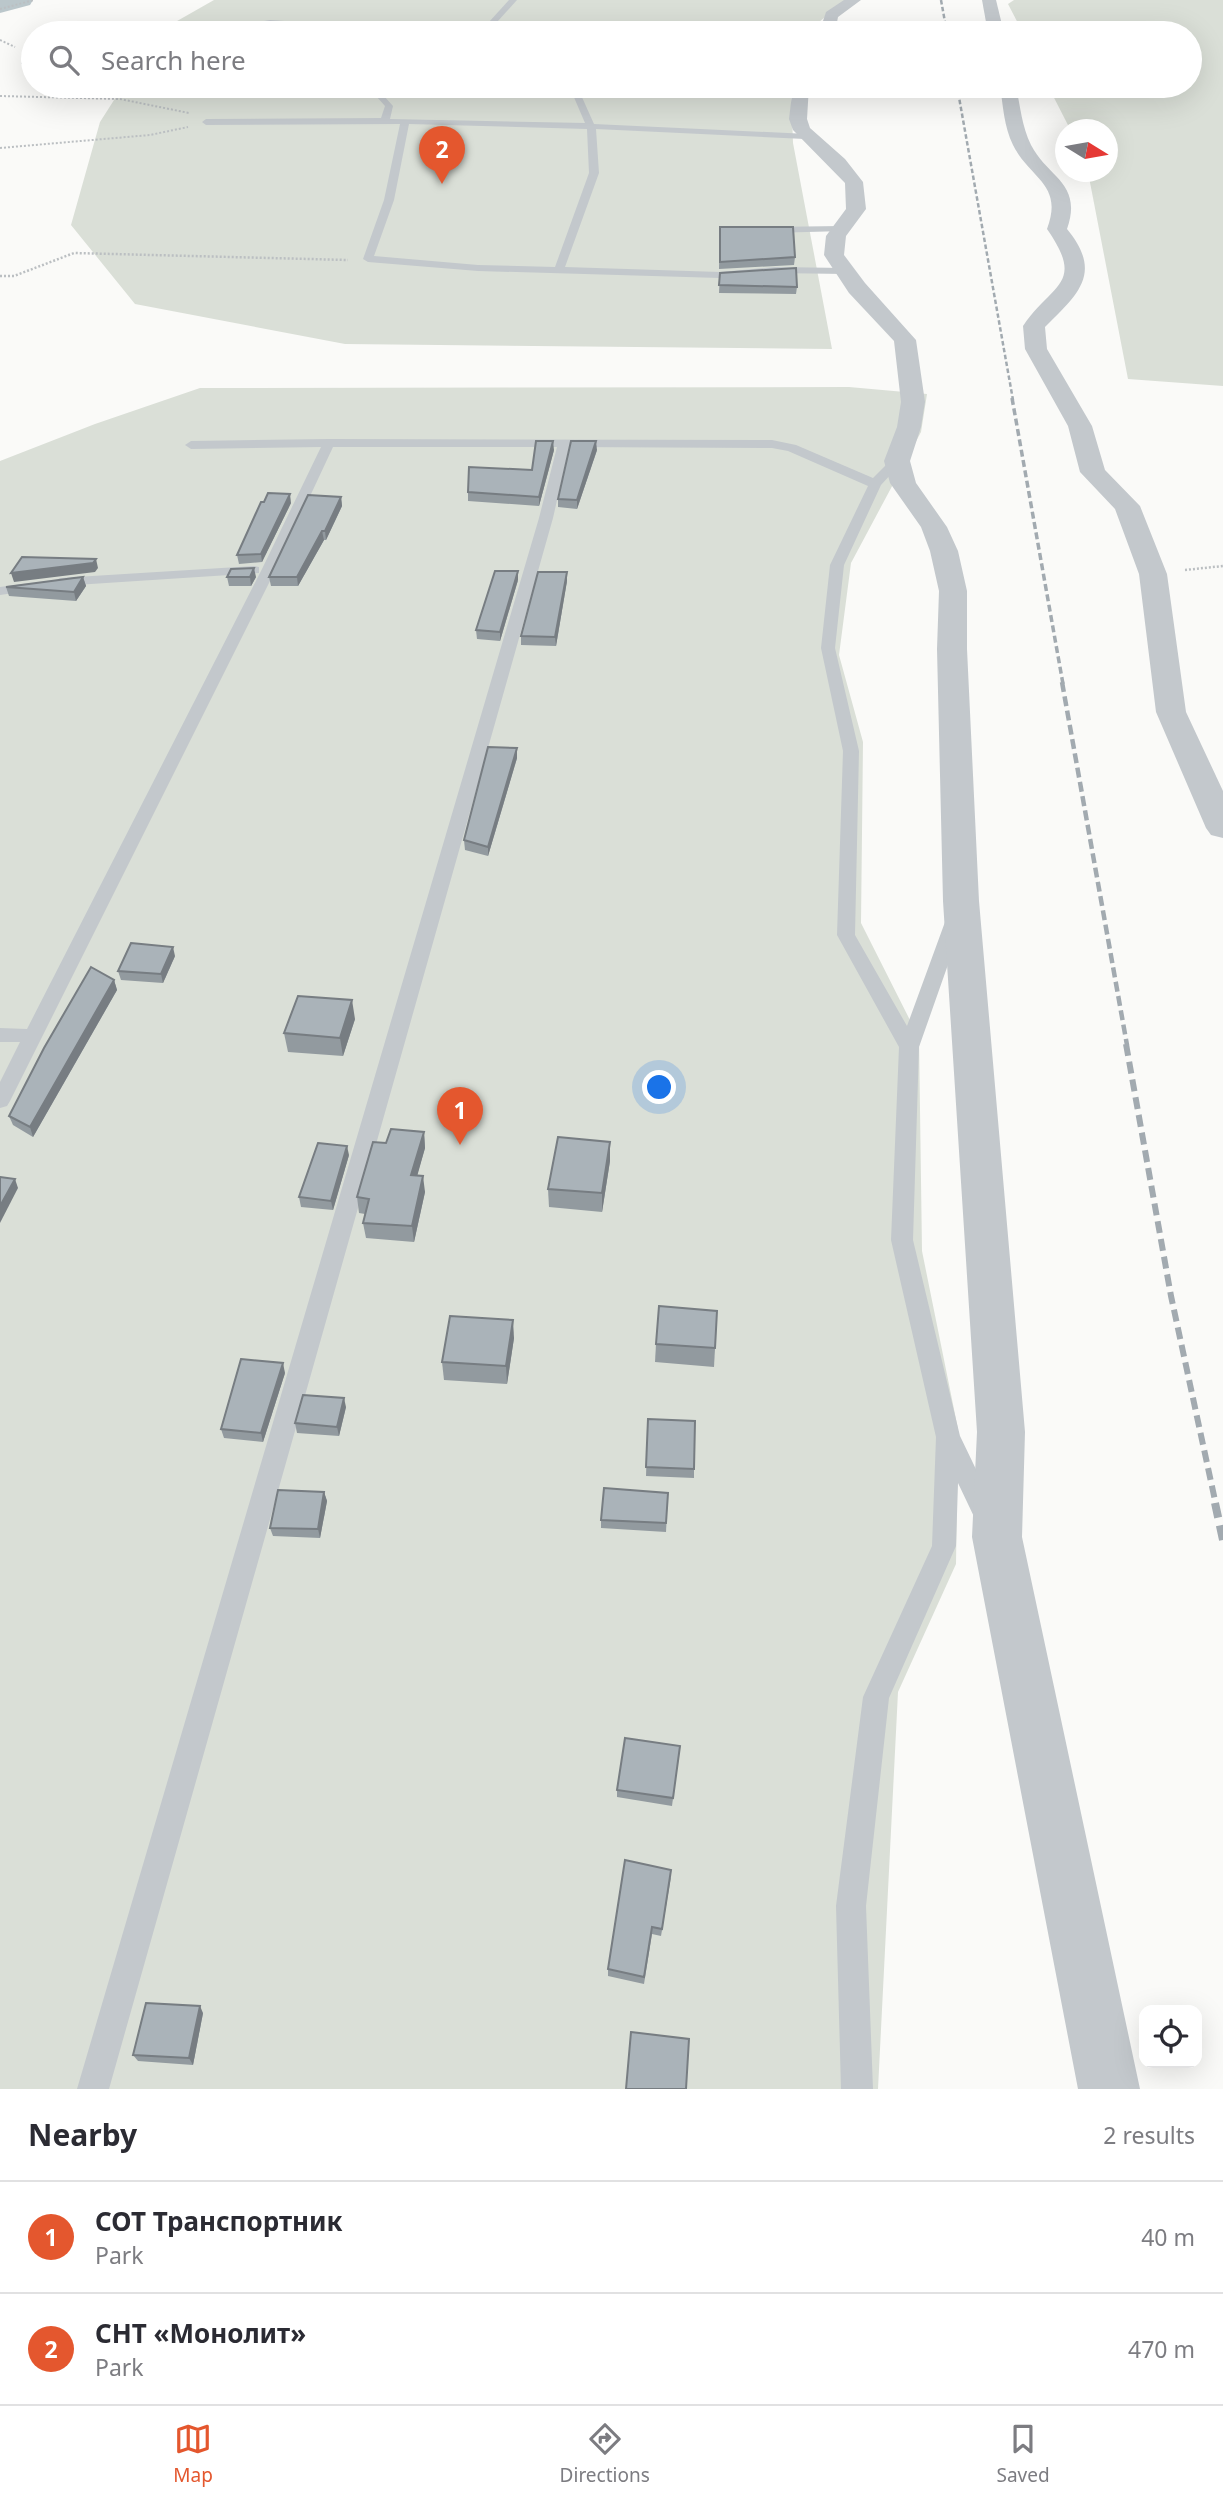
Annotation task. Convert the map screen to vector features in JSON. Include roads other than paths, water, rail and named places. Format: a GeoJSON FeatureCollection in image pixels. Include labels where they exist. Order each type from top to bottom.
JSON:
{"type":"FeatureCollection","features":[{"type":"Feature","properties":{"kind":"street"},"geometry":{"type":"LineString","coordinates":[[830,21],[831,15],[854,0]]}},
{"type":"Feature","properties":{"kind":"street"},"geometry":{"type":"LineString","coordinates":[[989,0],[993,21]]}},
{"type":"Feature","properties":{"kind":"street"},"geometry":{"type":"LineString","coordinates":[[799,98],[798,119],[806,136],[820,145],[854,182],[856,209],[836,236],[834,255],[905,340],[913,402],[909,427],[886,473],[902,483],[934,527],[944,551],[953,591],[952,649],[961,901],[1001,1432],[997,1537],[1109,2089]]}},
{"type":"Feature","properties":{"kind":"street"},"geometry":{"type":"LineString","coordinates":[[1011,98],[1022,145],[1063,196],[1065,214],[1057,229],[1068,243],[1076,262],[1073,277],[1057,302],[1034,326],[1036,349],[1080,426],[1093,472],[1127,506],[1132,518],[1153,574],[1171,712],[1223,828]]}},
{"type":"Feature","properties":{"kind":"lane"},"geometry":{"type":"LineString","coordinates":[[494,21],[513,0]]}},
{"type":"Feature","properties":{"kind":"lane"},"geometry":{"type":"LineString","coordinates":[[382,98],[389,106],[385,121]]}},
{"type":"Feature","properties":{"kind":"lane"},"geometry":{"type":"LineString","coordinates":[[559,269],[594,173],[592,126],[578,98]]}},
{"type":"Feature","properties":{"kind":"lane"},"geometry":{"type":"LineString","coordinates":[[206,122],[385,121],[592,126],[806,136]]}},
{"type":"Feature","properties":{"kind":"lane"},"geometry":{"type":"LineString","coordinates":[[405,122],[389,200],[368,259],[478,268],[720,275],[764,270],[845,271]]}},
{"type":"Feature","properties":{"kind":"lane"},"geometry":{"type":"LineString","coordinates":[[750,230],[841,229]]}},
{"type":"Feature","properties":{"kind":"lane"},"geometry":{"type":"LineString","coordinates":[[0,1101],[269,569],[329,443]]}},
{"type":"Feature","properties":{"kind":"lane"},"geometry":{"type":"LineString","coordinates":[[93,2089],[546,518],[565,443]]}},
{"type":"Feature","properties":{"kind":"lane"},"geometry":{"type":"LineString","coordinates":[[191,445],[772,444],[886,473],[837,565],[828,648],[851,751],[846,935],[909,1046]]}},
{"type":"Feature","properties":{"kind":"lane"},"geometry":{"type":"LineString","coordinates":[[0,591],[76,580],[269,569]]}},
{"type":"Feature","properties":{"kind":"lane"},"geometry":{"type":"LineString","coordinates":[[961,901],[909,1046],[902,1240],[947,1437],[997,1537]]}},
{"type":"Feature","properties":{"kind":"lane"},"geometry":{"type":"LineString","coordinates":[[0,1035],[33,1036]]}},
{"type":"Feature","properties":{"kind":"lane"},"geometry":{"type":"LineString","coordinates":[[857,2089],[850,1906],[876,1697],[944,1546],[947,1437]]}},
{"type":"Feature","properties":{"kind":"waterway"},"geometry":{"type":"LineString","coordinates":[[0,6],[21,0]]}},
{"type":"Feature","properties":{"kind":"railway"},"geometry":{"type":"LineString","coordinates":[[941,0],[945,21]]}},
{"type":"Feature","properties":{"kind":"railway"},"geometry":{"type":"LineString","coordinates":[[959,98],[1013,400]]}},
{"type":"Feature","properties":{"kind":"railway"},"geometry":{"type":"LineString","coordinates":[[1012,398],[1063,684]]}},
{"type":"Feature","properties":{"kind":"railway"},"geometry":{"type":"LineString","coordinates":[[1062,682],[1127,1045]]}},
{"type":"Feature","properties":{"kind":"railway"},"geometry":{"type":"LineString","coordinates":[[1126,1044],[1171,1296],[1216,1505]]}},
{"type":"Feature","properties":{"kind":"railway"},"geometry":{"type":"LineString","coordinates":[[1215,1503],[1223,1540]]}},
{"type":"Feature","properties":{"kind":"place","name":"СНТ «Монолит»"},"geometry":{"type":"Point","coordinates":[442,184]}},
{"type":"Feature","properties":{"kind":"place","name":"СОТ Транспортник"},"geometry":{"type":"Point","coordinates":[460,1145]}}]}
